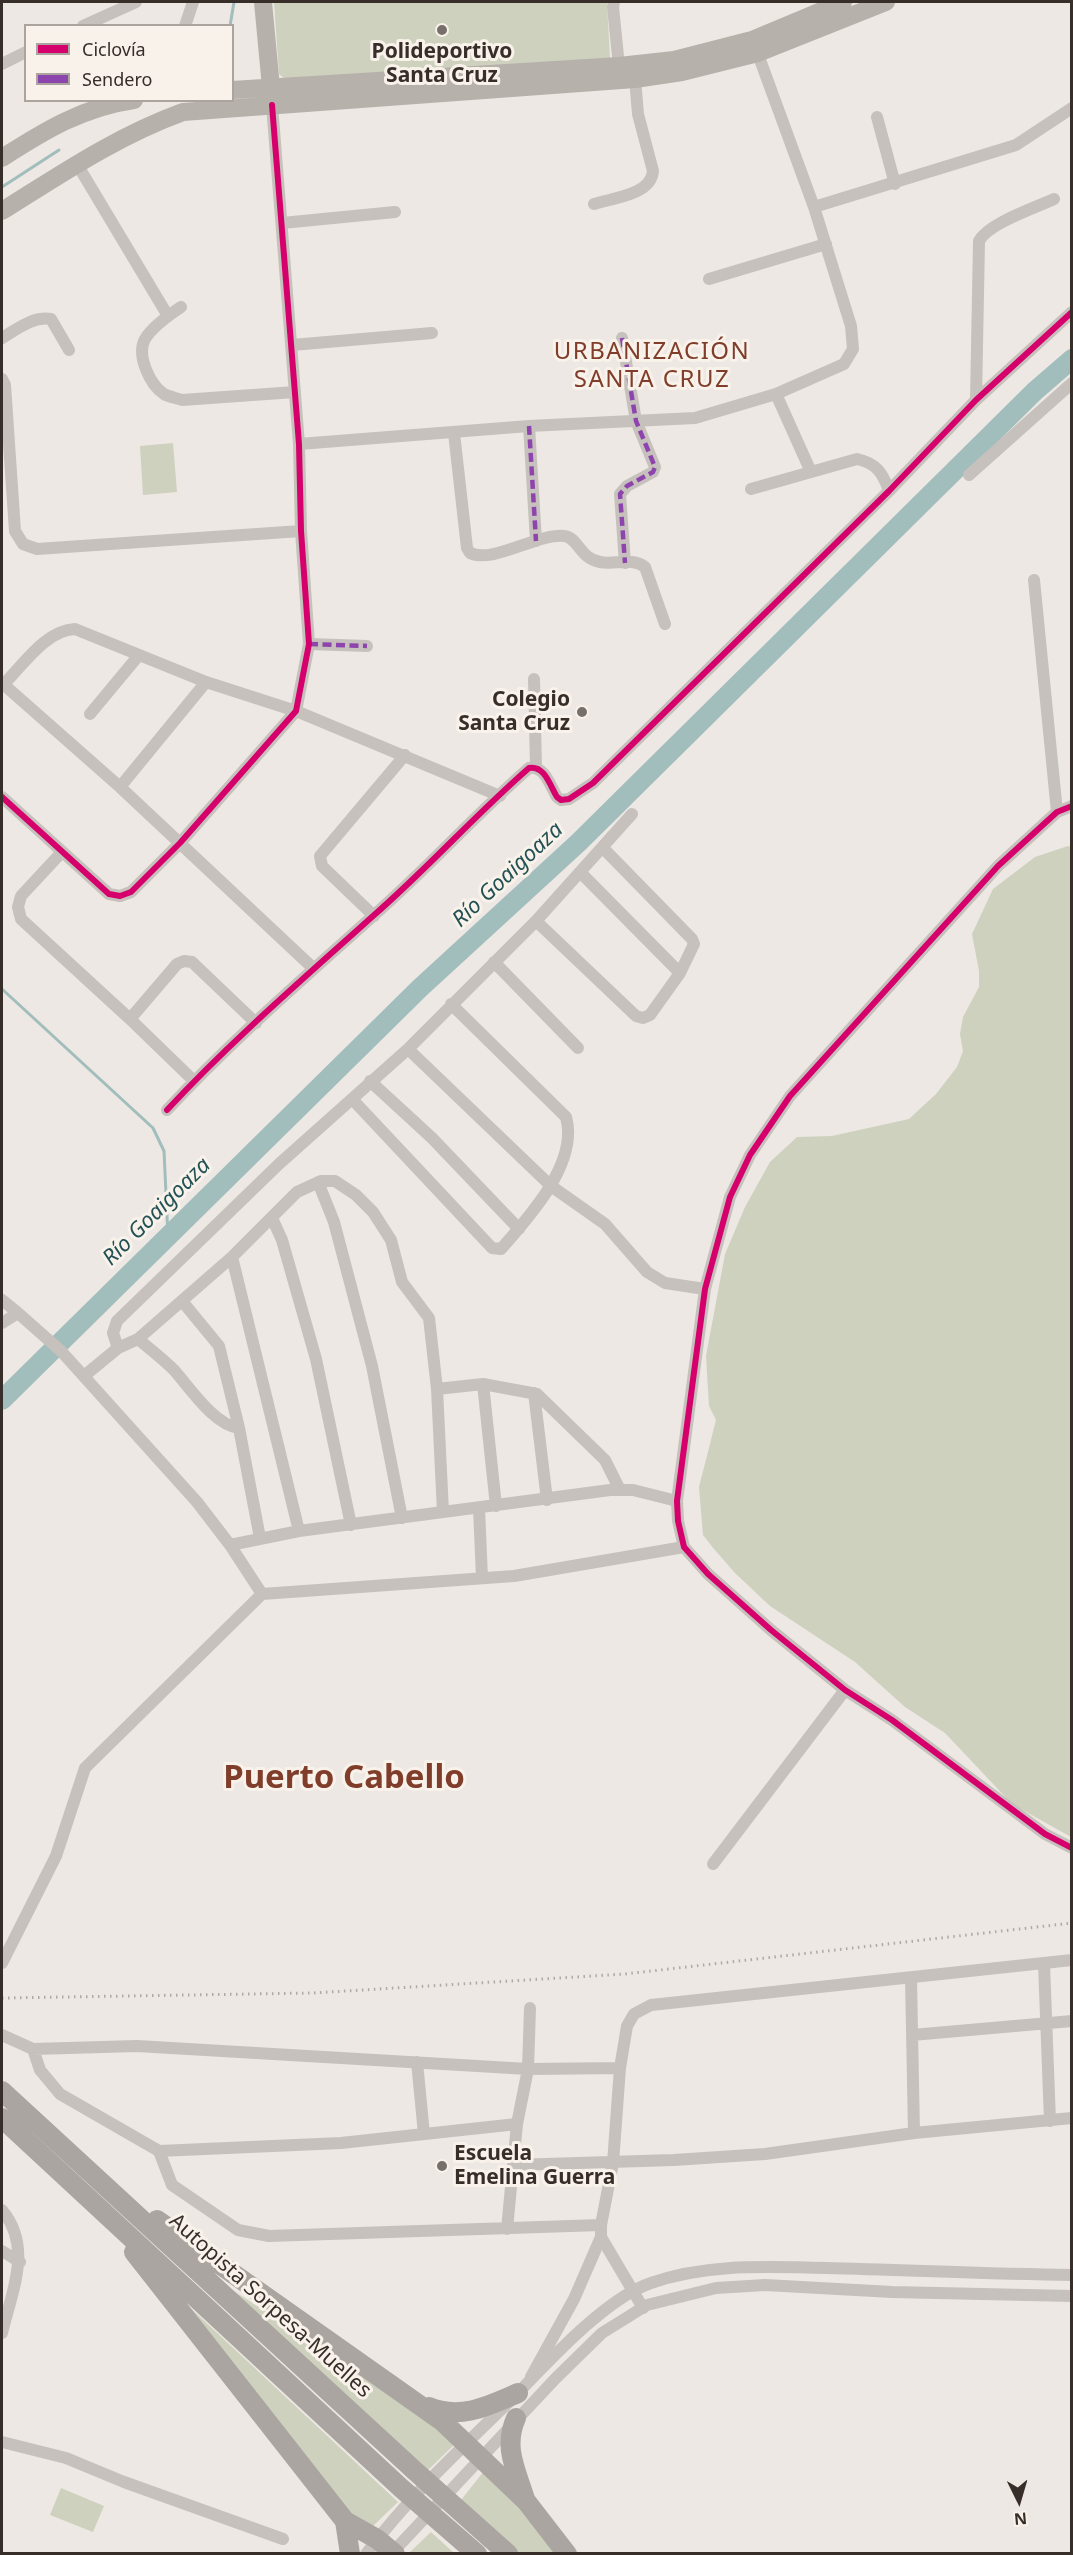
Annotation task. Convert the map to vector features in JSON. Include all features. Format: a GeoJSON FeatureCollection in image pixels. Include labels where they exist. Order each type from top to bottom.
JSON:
{"type":"FeatureCollection","features":[{"type":"Feature","properties":{"kind":"main road"},"geometry":{"type":"LineString","coordinates":[[263,2],[272,105]]}},
{"type":"Feature","properties":{"kind":"main road"},"geometry":{"type":"LineString","coordinates":[[234,90],[619,66],[674,60],[755,47],[843,2]]}},
{"type":"Feature","properties":{"kind":"main road"},"geometry":{"type":"LineString","coordinates":[[2,211],[138,129],[183,112],[634,79],[682,72],[886,2]]}},
{"type":"Feature","properties":{"kind":"main road"},"geometry":{"type":"LineString","coordinates":[[2,158],[51,126],[86,111],[120,102]]}},
{"type":"Feature","properties":{"kind":"main road","name":"Autopista Sorpesa-Muelles"},"geometry":{"type":"LineString","coordinates":[[2,2091],[415,2471],[508,2553]]}},
{"type":"Feature","properties":{"kind":"main road","name":"Autopista Sorpesa-Muelles"},"geometry":{"type":"LineString","coordinates":[[2,2118],[401,2488],[477,2553]]}},
{"type":"Feature","properties":{"kind":"main road"},"geometry":{"type":"LineString","coordinates":[[79,2164],[442,2421],[526,2501],[567,2553]]}},
{"type":"Feature","properties":{"kind":"main road"},"geometry":{"type":"LineString","coordinates":[[93,2201],[345,2521],[372,2546],[394,2552]]}},
{"type":"Feature","properties":{"kind":"main road"},"geometry":{"type":"LineString","coordinates":[[410,2398],[443,2413],[460,2413],[479,2410],[518,2393]]}},
{"type":"Feature","properties":{"kind":"main road"},"geometry":{"type":"LineString","coordinates":[[516,2418],[509,2433],[511,2456],[526,2501]]}},
{"type":"Feature","properties":{"kind":"main road"},"geometry":{"type":"LineString","coordinates":[[345,2521],[350,2553]]}},
{"type":"Feature","properties":{"kind":"street"},"geometry":{"type":"LineString","coordinates":[[87,24],[136,2]]}},
{"type":"Feature","properties":{"kind":"street"},"geometry":{"type":"LineString","coordinates":[[186,24],[193,2]]}},
{"type":"Feature","properties":{"kind":"street"},"geometry":{"type":"LineString","coordinates":[[614,2],[619,66]]}},
{"type":"Feature","properties":{"kind":"street"},"geometry":{"type":"LineString","coordinates":[[299,444],[529,426],[695,418],[776,394],[844,364],[851,356],[853,342],[851,326],[814,207],[755,47]]}},
{"type":"Feature","properties":{"kind":"street"},"geometry":{"type":"LineString","coordinates":[[2,64],[24,53]]}},
{"type":"Feature","properties":{"kind":"street"},"geometry":{"type":"LineString","coordinates":[[594,204],[645,188],[652,178],[653,171],[638,114],[634,79]]}},
{"type":"Feature","properties":{"kind":"street"},"geometry":{"type":"LineString","coordinates":[[3,801],[109,894],[120,896],[131,892],[180,843],[296,711],[309,644],[301,531],[299,444],[272,105]]}},
{"type":"Feature","properties":{"kind":"street"},"geometry":{"type":"LineString","coordinates":[[814,207],[896,184],[1016,145],[1071,108]]}},
{"type":"Feature","properties":{"kind":"street"},"geometry":{"type":"LineString","coordinates":[[878,117],[896,184]]}},
{"type":"Feature","properties":{"kind":"street"},"geometry":{"type":"LineString","coordinates":[[77,164],[168,316]]}},
{"type":"Feature","properties":{"kind":"street"},"geometry":{"type":"LineString","coordinates":[[976,400],[979,241],[984,234],[996,226],[1054,199]]}},
{"type":"Feature","properties":{"kind":"street"},"geometry":{"type":"LineString","coordinates":[[282,223],[395,212]]}},
{"type":"Feature","properties":{"kind":"street"},"geometry":{"type":"LineString","coordinates":[[709,279],[826,244]]}},
{"type":"Feature","properties":{"kind":"street"},"geometry":{"type":"LineString","coordinates":[[181,307],[168,316],[145,340],[142,359],[154,383],[164,395],[182,400],[295,392]]}},
{"type":"Feature","properties":{"kind":"street"},"geometry":{"type":"LineString","coordinates":[[167,1110],[194,1080],[313,968],[374,916],[529,768],[536,767],[542,770],[561,800],[569,799],[593,783],[889,490],[976,400],[1071,312]]}},
{"type":"Feature","properties":{"kind":"street"},"geometry":{"type":"LineString","coordinates":[[2,339],[34,319],[43,318],[51,320],[69,350]]}},
{"type":"Feature","properties":{"kind":"street"},"geometry":{"type":"LineString","coordinates":[[292,345],[432,333]]}},
{"type":"Feature","properties":{"kind":"street"},"geometry":{"type":"LineString","coordinates":[[622,338],[636,421],[654,467],[653,472],[627,486],[620,494],[626,562]]}},
{"type":"Feature","properties":{"kind":"street"},"geometry":{"type":"LineString","coordinates":[[2,379],[5,385],[15,531],[23,544],[37,549],[301,531]]}},
{"type":"Feature","properties":{"kind":"street"},"geometry":{"type":"LineString","coordinates":[[969,475],[1071,383]]}},
{"type":"Feature","properties":{"kind":"street"},"geometry":{"type":"LineString","coordinates":[[776,394],[811,472]]}},
{"type":"Feature","properties":{"kind":"street"},"geometry":{"type":"LineString","coordinates":[[529,426],[536,541]]}},
{"type":"Feature","properties":{"kind":"street"},"geometry":{"type":"LineString","coordinates":[[454,433],[468,551],[474,555],[485,555],[549,537],[567,536],[589,559],[604,563],[638,563],[647,571],[665,624]]}},
{"type":"Feature","properties":{"kind":"street"},"geometry":{"type":"LineString","coordinates":[[751,489],[857,459],[868,461],[876,467],[884,475],[889,490]]}},
{"type":"Feature","properties":{"kind":"street"},"geometry":{"type":"LineString","coordinates":[[1034,580],[1057,813]]}},
{"type":"Feature","properties":{"kind":"street"},"geometry":{"type":"LineString","coordinates":[[313,968],[120,787],[2,684],[53,635],[64,630],[75,629],[206,682],[296,711],[405,754],[500,796]]}},
{"type":"Feature","properties":{"kind":"street"},"geometry":{"type":"LineString","coordinates":[[309,644],[367,646]]}},
{"type":"Feature","properties":{"kind":"street"},"geometry":{"type":"LineString","coordinates":[[90,714],[139,655]]}},
{"type":"Feature","properties":{"kind":"street"},"geometry":{"type":"LineString","coordinates":[[534,679],[536,767]]}},
{"type":"Feature","properties":{"kind":"street"},"geometry":{"type":"LineString","coordinates":[[120,787],[206,682]]}},
{"type":"Feature","properties":{"kind":"street"},"geometry":{"type":"LineString","coordinates":[[374,916],[322,866],[320,856],[405,754]]}},
{"type":"Feature","properties":{"kind":"street"},"geometry":{"type":"LineString","coordinates":[[1071,806],[1057,813],[998,866],[790,1096],[750,1155],[730,1197],[705,1289],[677,1501],[678,1521],[684,1547],[708,1575],[845,1690],[892,1720],[1045,1834],[1071,1848]]}},
{"type":"Feature","properties":{"kind":"street"},"geometry":{"type":"LineString","coordinates":[[118,1348],[113,1333],[117,1321],[279,1164],[408,1049],[536,921],[632,814]]}},
{"type":"Feature","properties":{"kind":"street"},"geometry":{"type":"LineString","coordinates":[[536,921],[636,1016],[650,1016],[680,973],[693,949],[693,939],[603,848]]}},
{"type":"Feature","properties":{"kind":"street"},"geometry":{"type":"LineString","coordinates":[[61,853],[21,896],[18,907],[21,919],[194,1080]]}},
{"type":"Feature","properties":{"kind":"street"},"geometry":{"type":"LineString","coordinates":[[581,873],[680,973]]}},
{"type":"Feature","properties":{"kind":"street"},"geometry":{"type":"LineString","coordinates":[[130,1019],[177,964],[184,961],[192,962],[255,1023]]}},
{"type":"Feature","properties":{"kind":"street"},"geometry":{"type":"LineString","coordinates":[[494,962],[578,1048]]}},
{"type":"Feature","properties":{"kind":"street"},"geometry":{"type":"LineString","coordinates":[[352,1099],[492,1248],[501,1249],[551,1186],[568,1140],[569,1128],[566,1117],[451,1004]]}},
{"type":"Feature","properties":{"kind":"street"},"geometry":{"type":"LineString","coordinates":[[408,1049],[551,1186],[605,1224],[647,1272],[665,1283],[705,1289]]}},
{"type":"Feature","properties":{"kind":"street"},"geometry":{"type":"LineString","coordinates":[[370,1082],[432,1138],[519,1228]]}},
{"type":"Feature","properties":{"kind":"street"},"geometry":{"type":"LineString","coordinates":[[84,1376],[118,1348],[138,1339],[182,1301],[232,1257],[297,1192],[318,1182],[335,1181],[356,1195],[373,1212],[394,1246],[402,1282],[429,1318],[437,1389],[443,1512]]}},
{"type":"Feature","properties":{"kind":"street"},"geometry":{"type":"LineString","coordinates":[[318,1182],[334,1222],[372,1366],[402,1518]]}},
{"type":"Feature","properties":{"kind":"street"},"geometry":{"type":"LineString","coordinates":[[272,1218],[282,1240],[316,1359],[351,1525]]}},
{"type":"Feature","properties":{"kind":"street"},"geometry":{"type":"LineString","coordinates":[[232,1257],[299,1531]]}},
{"type":"Feature","properties":{"kind":"street"},"geometry":{"type":"LineString","coordinates":[[2,1300],[61,1351],[197,1502],[230,1545],[262,1594]]}},
{"type":"Feature","properties":{"kind":"street"},"geometry":{"type":"LineString","coordinates":[[182,1301],[219,1346],[239,1428],[260,1538]]}},
{"type":"Feature","properties":{"kind":"street"},"geometry":{"type":"LineString","coordinates":[[2,1323],[18,1313]]}},
{"type":"Feature","properties":{"kind":"street"},"geometry":{"type":"LineString","coordinates":[[138,1339],[173,1369],[224,1423],[239,1428]]}},
{"type":"Feature","properties":{"kind":"street"},"geometry":{"type":"LineString","coordinates":[[437,1389],[483,1384],[534,1393],[605,1460],[620,1490]]}},
{"type":"Feature","properties":{"kind":"street"},"geometry":{"type":"LineString","coordinates":[[483,1384],[496,1506]]}},
{"type":"Feature","properties":{"kind":"street"},"geometry":{"type":"LineString","coordinates":[[534,1393],[547,1500]]}},
{"type":"Feature","properties":{"kind":"street"},"geometry":{"type":"LineString","coordinates":[[230,1545],[299,1531],[620,1490],[633,1490],[677,1501]]}},
{"type":"Feature","properties":{"kind":"street"},"geometry":{"type":"LineString","coordinates":[[479,1508],[483,1578]]}},
{"type":"Feature","properties":{"kind":"street"},"geometry":{"type":"LineString","coordinates":[[2,1963],[56,1856],[85,1768],[262,1594],[514,1576],[684,1547]]}},
{"type":"Feature","properties":{"kind":"street"},"geometry":{"type":"LineString","coordinates":[[713,1864],[845,1690]]}},
{"type":"Feature","properties":{"kind":"street"},"geometry":{"type":"LineString","coordinates":[[531,2377],[574,2299],[601,2231],[613,2163],[620,2068],[627,2026],[634,2014],[651,2005],[1071,1960]]}},
{"type":"Feature","properties":{"kind":"street"},"geometry":{"type":"LineString","coordinates":[[1044,1964],[1050,2121]]}},
{"type":"Feature","properties":{"kind":"street"},"geometry":{"type":"LineString","coordinates":[[910,1978],[914,2133]]}},
{"type":"Feature","properties":{"kind":"street"},"geometry":{"type":"LineString","coordinates":[[507,2229],[517,2124],[528,2069],[530,2008]]}},
{"type":"Feature","properties":{"kind":"street"},"geometry":{"type":"LineString","coordinates":[[912,2036],[1071,2021]]}},
{"type":"Feature","properties":{"kind":"street"},"geometry":{"type":"LineString","coordinates":[[2,2035],[33,2049],[137,2046],[528,2069],[620,2068]]}},
{"type":"Feature","properties":{"kind":"street"},"geometry":{"type":"LineString","coordinates":[[33,2049],[40,2070],[60,2094],[159,2151],[341,2143],[517,2124]]}},
{"type":"Feature","properties":{"kind":"street"},"geometry":{"type":"LineString","coordinates":[[417,2062],[424,2134]]}},
{"type":"Feature","properties":{"kind":"street"},"geometry":{"type":"LineString","coordinates":[[513,2165],[613,2163],[765,2154],[914,2133],[1071,2118]]}},
{"type":"Feature","properties":{"kind":"street"},"geometry":{"type":"LineString","coordinates":[[159,2151],[172,2185],[238,2230],[269,2236],[507,2229],[601,2231]]}},
{"type":"Feature","properties":{"kind":"street"},"geometry":{"type":"LineString","coordinates":[[2,2210],[12,2222],[20,2262],[2,2333]]}},
{"type":"Feature","properties":{"kind":"street"},"geometry":{"type":"LineString","coordinates":[[601,2231],[643,2308]]}},
{"type":"Feature","properties":{"kind":"street"},"geometry":{"type":"LineString","coordinates":[[2,2252],[20,2262]]}},
{"type":"Feature","properties":{"kind":"street"},"geometry":{"type":"LineString","coordinates":[[372,2546],[466,2443],[518,2393],[531,2377],[593,2320],[634,2291],[651,2283],[703,2270],[763,2267],[1071,2275]]}},
{"type":"Feature","properties":{"kind":"street"},"geometry":{"type":"LineString","coordinates":[[872,2269],[872,2291]]}},
{"type":"Feature","properties":{"kind":"street"},"geometry":{"type":"LineString","coordinates":[[1006,2274],[1009,2295]]}},
{"type":"Feature","properties":{"kind":"street"},"geometry":{"type":"LineString","coordinates":[[394,2552],[516,2418],[602,2333],[643,2308],[716,2288],[765,2285],[872,2291],[1071,2296]]}},
{"type":"Feature","properties":{"kind":"street"},"geometry":{"type":"LineString","coordinates":[[2,2442],[66,2458],[124,2482],[283,2539]]}},
{"type":"Feature","properties":{"kind":"green space","name":"Polideportivo Santa Cruz"},"geometry":{"type":"Polygon","coordinates":[[[274,2],[607,2],[610,59],[288,81],[279,74],[274,2]]]}},
{"type":"Feature","properties":{"kind":"green space"},"geometry":{"type":"Polygon","coordinates":[[[173,443],[177,492],[143,495],[140,446],[173,443]]]}},
{"type":"Feature","properties":{"kind":"green space"},"geometry":{"type":"Polygon","coordinates":[[[1071,847],[1071,1837],[1012,1804],[945,1733],[905,1707],[855,1662],[770,1606],[735,1573],[703,1535],[699,1487],[716,1420],[709,1406],[706,1356],[725,1254],[745,1207],[770,1162],[797,1137],[832,1136],[909,1119],[936,1094],[957,1067],[963,1051],[960,1034],[963,1017],[979,987],[979,971],[972,934],[993,889],[1035,857],[1071,847]]]}},
{"type":"Feature","properties":{"kind":"green space"},"geometry":{"type":"Polygon","coordinates":[[[190,2263],[412,2405],[454,2445],[428,2470],[190,2263]]]}},
{"type":"Feature","properties":{"kind":"green space"},"geometry":{"type":"Polygon","coordinates":[[[169,2288],[398,2502],[373,2526],[360,2527],[169,2288]]]}},
{"type":"Feature","properties":{"kind":"green space"},"geometry":{"type":"Polygon","coordinates":[[[484,2471],[499,2481],[556,2553],[516,2553],[461,2500],[484,2471]]]}},
{"type":"Feature","properties":{"kind":"green space"},"geometry":{"type":"Polygon","coordinates":[[[61,2488],[104,2506],[93,2532],[50,2515],[61,2488]]]}},
{"type":"Feature","properties":{"kind":"green space"},"geometry":{"type":"Polygon","coordinates":[[[431,2532],[454,2553],[409,2553],[431,2532]]]}},
{"type":"Feature","properties":{"kind":"waterway"},"geometry":{"type":"LineString","coordinates":[[230,24],[234,2]]}},
{"type":"Feature","properties":{"kind":"waterway"},"geometry":{"type":"LineString","coordinates":[[2,187],[59,150]]}},
{"type":"Feature","properties":{"kind":"waterway","name":"Río Goaigoaza"},"geometry":{"type":"LineString","coordinates":[[2,1400],[420,988],[578,843],[1035,391],[1072,359]]}},
{"type":"Feature","properties":{"kind":"waterway"},"geometry":{"type":"LineString","coordinates":[[2,989],[153,1128],[164,1151],[168,1237]]}},
{"type":"Feature","properties":{"kind":"railway"},"geometry":{"type":"LineString","coordinates":[[2,1998],[313,1993],[625,1974],[1072,1923]]}},
{"type":"Feature","properties":{"kind":"marked path"},"geometry":{"type":"LineString","coordinates":[[622,338],[636,421],[655,467],[653,472],[627,486],[620,494],[625,563]]}},
{"type":"Feature","properties":{"kind":"marked path"},"geometry":{"type":"LineString","coordinates":[[529,426],[536,541]]}},
{"type":"Feature","properties":{"kind":"marked path"},"geometry":{"type":"LineString","coordinates":[[309,644],[367,646]]}},
{"type":"Feature","properties":{"kind":"cycle path"},"geometry":{"type":"LineString","coordinates":[[2,797],[109,894],[120,896],[131,892],[180,843],[296,711],[309,644],[301,531],[299,444],[272,105]]}},
{"type":"Feature","properties":{"kind":"cycle path"},"geometry":{"type":"LineString","coordinates":[[167,1110],[242,1035],[393,898],[529,768],[535,768],[543,773],[561,800],[569,799],[593,783],[889,491],[976,400],[1072,312]]}},
{"type":"Feature","properties":{"kind":"cycle path"},"geometry":{"type":"LineString","coordinates":[[1072,806],[1057,812],[998,866],[790,1096],[750,1155],[730,1197],[705,1289],[677,1501],[678,1521],[684,1547],[708,1574],[771,1630],[845,1690],[892,1720],[1045,1834],[1072,1848]]}},
{"type":"Feature","properties":{"kind":"place","name":"Polideportivo Santa Cruz"},"geometry":{"type":"Point","coordinates":[442,30]}},
{"type":"Feature","properties":{"kind":"place","name":"Colegio Santa Cruz"},"geometry":{"type":"Point","coordinates":[582,712]}},
{"type":"Feature","properties":{"kind":"place","name":"Escuela Emelina Guerra"},"geometry":{"type":"Point","coordinates":[442,2166]}},
{"type":"Feature","properties":{"kind":"district","name":"URBANIZACIÓN SANTA CRUZ"},"geometry":{"type":"Point","coordinates":[652,366]}},
{"type":"Feature","properties":{"kind":"district","name":"Puerto Cabello"},"geometry":{"type":"Point","coordinates":[344,1779]}}]}
